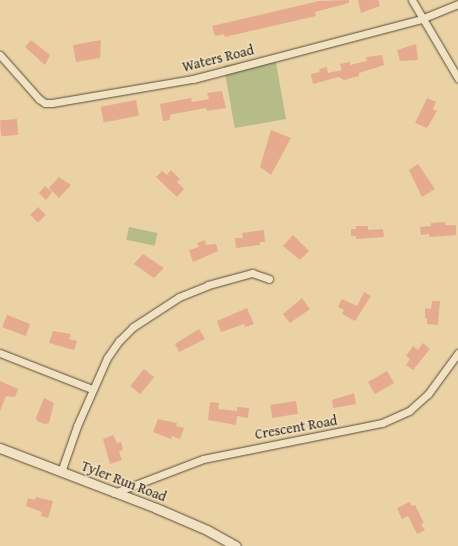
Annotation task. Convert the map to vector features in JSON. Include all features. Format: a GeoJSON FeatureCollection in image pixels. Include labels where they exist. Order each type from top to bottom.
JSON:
{"type":"FeatureCollection","features":[{"type":"Feature","properties":{"kind":"street"},"geometry":{"type":"LineString","coordinates":[[412,0],[421,19],[458,78]]}},
{"type":"Feature","properties":{"kind":"street","name":"Waters Road"},"geometry":{"type":"LineString","coordinates":[[0,55],[39,99],[52,104],[193,79],[421,19],[458,4]]}},
{"type":"Feature","properties":{"kind":"street"},"geometry":{"type":"LineString","coordinates":[[61,472],[92,389],[119,341],[153,313],[208,285],[252,273],[269,279]]}},
{"type":"Feature","properties":{"kind":"street"},"geometry":{"type":"LineString","coordinates":[[0,353],[92,389]]}},
{"type":"Feature","properties":{"kind":"street","name":"Crescent Road"},"geometry":{"type":"LineString","coordinates":[[114,493],[204,459],[382,423],[409,411],[428,394],[458,353]]}},
{"type":"Feature","properties":{"kind":"street","name":"Tyler Run Road"},"geometry":{"type":"LineString","coordinates":[[0,448],[207,530],[236,546]]}},
{"type":"Feature","properties":{"kind":"green space"},"geometry":{"type":"Polygon","coordinates":[[[275,57],[286,119],[235,128],[224,66],[275,57]]]}},
{"type":"Feature","properties":{"kind":"green space"},"geometry":{"type":"Polygon","coordinates":[[[129,227],[157,233],[155,246],[126,240],[129,227]]]}},
{"type":"Feature","properties":{"kind":"building"},"geometry":{"type":"Polygon","coordinates":[[[349,0],[349,3],[315,12],[316,16],[225,37],[224,34],[215,36],[212,26],[319,1],[349,0]]]}},
{"type":"Feature","properties":{"kind":"building"},"geometry":{"type":"Polygon","coordinates":[[[358,0],[378,0],[380,6],[361,13],[358,0]]]}},
{"type":"Feature","properties":{"kind":"building"},"geometry":{"type":"Polygon","coordinates":[[[31,40],[50,55],[45,65],[25,47],[31,40]]]}},
{"type":"Feature","properties":{"kind":"building"},"geometry":{"type":"Polygon","coordinates":[[[101,40],[100,58],[76,62],[73,45],[101,40]]]}},
{"type":"Feature","properties":{"kind":"building"},"geometry":{"type":"Polygon","coordinates":[[[416,44],[418,60],[400,61],[397,50],[416,44]]]}},
{"type":"Feature","properties":{"kind":"building"},"geometry":{"type":"Polygon","coordinates":[[[382,55],[384,65],[359,73],[359,76],[344,80],[339,77],[313,84],[311,74],[320,72],[319,69],[327,67],[328,73],[342,70],[340,64],[350,62],[350,65],[367,61],[366,57],[382,55]]]}},
{"type":"Feature","properties":{"kind":"building"},"geometry":{"type":"Polygon","coordinates":[[[222,91],[226,108],[207,111],[206,108],[174,114],[170,115],[170,120],[163,121],[160,104],[191,98],[192,102],[209,99],[207,93],[222,91]]]}},
{"type":"Feature","properties":{"kind":"building"},"geometry":{"type":"Polygon","coordinates":[[[427,98],[436,102],[433,109],[437,111],[427,128],[415,123],[427,98]]]}},
{"type":"Feature","properties":{"kind":"building"},"geometry":{"type":"Polygon","coordinates":[[[136,100],[139,116],[104,123],[101,107],[136,100]]]}},
{"type":"Feature","properties":{"kind":"building"},"geometry":{"type":"Polygon","coordinates":[[[17,119],[18,135],[1,136],[0,120],[17,119]]]}},
{"type":"Feature","properties":{"kind":"building"},"geometry":{"type":"Polygon","coordinates":[[[271,130],[291,138],[271,175],[260,167],[271,130]]]}},
{"type":"Feature","properties":{"kind":"building"},"geometry":{"type":"Polygon","coordinates":[[[418,164],[435,189],[422,197],[409,170],[418,164]]]}},
{"type":"Feature","properties":{"kind":"building"},"geometry":{"type":"Polygon","coordinates":[[[171,170],[180,179],[177,182],[184,189],[177,197],[156,177],[162,171],[167,175],[171,170]]]}},
{"type":"Feature","properties":{"kind":"building"},"geometry":{"type":"Polygon","coordinates":[[[59,177],[71,185],[59,198],[49,188],[59,177]]]}},
{"type":"Feature","properties":{"kind":"building"},"geometry":{"type":"Polygon","coordinates":[[[45,186],[52,192],[46,200],[39,193],[45,186]]]}},
{"type":"Feature","properties":{"kind":"building"},"geometry":{"type":"Polygon","coordinates":[[[38,207],[46,215],[38,223],[30,215],[38,207]]]}},
{"type":"Feature","properties":{"kind":"building"},"geometry":{"type":"Polygon","coordinates":[[[445,222],[445,225],[456,225],[456,235],[429,237],[429,234],[421,235],[420,227],[431,226],[431,223],[445,222]]]}},
{"type":"Feature","properties":{"kind":"building"},"geometry":{"type":"Polygon","coordinates":[[[356,226],[368,226],[368,230],[383,229],[384,237],[356,239],[356,236],[351,236],[351,229],[356,229],[356,226]]]}},
{"type":"Feature","properties":{"kind":"building"},"geometry":{"type":"Polygon","coordinates":[[[264,230],[265,242],[260,242],[260,245],[236,248],[235,238],[243,238],[242,233],[264,230]]]}},
{"type":"Feature","properties":{"kind":"building"},"geometry":{"type":"Polygon","coordinates":[[[293,235],[309,251],[300,260],[283,246],[293,235]]]}},
{"type":"Feature","properties":{"kind":"building"},"geometry":{"type":"Polygon","coordinates":[[[205,240],[206,245],[216,244],[218,251],[193,262],[189,250],[199,247],[197,243],[205,240]]]}},
{"type":"Feature","properties":{"kind":"building"},"geometry":{"type":"Polygon","coordinates":[[[143,254],[164,268],[154,278],[134,264],[143,254]]]}},
{"type":"Feature","properties":{"kind":"building"},"geometry":{"type":"Polygon","coordinates":[[[364,292],[371,296],[355,321],[342,314],[344,310],[338,307],[342,299],[357,306],[364,292]]]}},
{"type":"Feature","properties":{"kind":"building"},"geometry":{"type":"Polygon","coordinates":[[[302,298],[310,309],[290,323],[283,314],[302,298]]]}},
{"type":"Feature","properties":{"kind":"building"},"geometry":{"type":"Polygon","coordinates":[[[432,301],[440,301],[438,325],[427,324],[427,318],[425,318],[425,308],[431,309],[432,301]]]}},
{"type":"Feature","properties":{"kind":"building"},"geometry":{"type":"Polygon","coordinates":[[[247,308],[254,324],[245,327],[244,324],[221,332],[217,321],[247,308]]]}},
{"type":"Feature","properties":{"kind":"building"},"geometry":{"type":"Polygon","coordinates":[[[7,315],[30,324],[26,336],[2,327],[7,315]]]}},
{"type":"Feature","properties":{"kind":"building"},"geometry":{"type":"Polygon","coordinates":[[[199,329],[205,339],[179,352],[175,344],[199,329]]]}},
{"type":"Feature","properties":{"kind":"building"},"geometry":{"type":"Polygon","coordinates":[[[53,331],[71,334],[69,339],[77,341],[74,350],[49,343],[53,331]]]}},
{"type":"Feature","properties":{"kind":"building"},"geometry":{"type":"Polygon","coordinates":[[[423,343],[430,349],[413,370],[406,365],[410,359],[406,356],[413,346],[418,350],[423,343]]]}},
{"type":"Feature","properties":{"kind":"building"},"geometry":{"type":"Polygon","coordinates":[[[144,369],[154,377],[140,394],[130,386],[144,369]]]}},
{"type":"Feature","properties":{"kind":"building"},"geometry":{"type":"Polygon","coordinates":[[[387,371],[394,383],[375,394],[368,382],[387,371]]]}},
{"type":"Feature","properties":{"kind":"building"},"geometry":{"type":"Polygon","coordinates":[[[0,381],[18,389],[15,397],[6,396],[0,411],[0,381]]]}},
{"type":"Feature","properties":{"kind":"building"},"geometry":{"type":"Polygon","coordinates":[[[354,393],[356,404],[333,408],[332,400],[354,393]]]}},
{"type":"Feature","properties":{"kind":"building"},"geometry":{"type":"Polygon","coordinates":[[[44,398],[54,403],[49,423],[45,424],[37,421],[36,418],[44,398]]]}},
{"type":"Feature","properties":{"kind":"building"},"geometry":{"type":"Polygon","coordinates":[[[296,401],[298,414],[272,418],[270,405],[296,401]]]}},
{"type":"Feature","properties":{"kind":"building"},"geometry":{"type":"Polygon","coordinates":[[[210,402],[219,403],[218,409],[237,411],[237,407],[249,408],[248,418],[237,416],[236,425],[208,420],[210,402]]]}},
{"type":"Feature","properties":{"kind":"building"},"geometry":{"type":"Polygon","coordinates":[[[158,419],[177,423],[176,426],[184,428],[180,439],[172,436],[171,439],[153,432],[158,419]]]}},
{"type":"Feature","properties":{"kind":"building"},"geometry":{"type":"Polygon","coordinates":[[[113,435],[117,443],[121,442],[123,450],[119,452],[122,460],[110,464],[103,439],[113,435]]]}},
{"type":"Feature","properties":{"kind":"building"},"geometry":{"type":"Polygon","coordinates":[[[36,497],[53,501],[48,518],[41,516],[42,512],[26,506],[28,498],[35,500],[36,497]]]}},
{"type":"Feature","properties":{"kind":"building"},"geometry":{"type":"Polygon","coordinates":[[[410,502],[412,506],[415,505],[424,523],[421,524],[425,530],[417,534],[408,516],[402,519],[397,508],[410,502]]]}}]}
